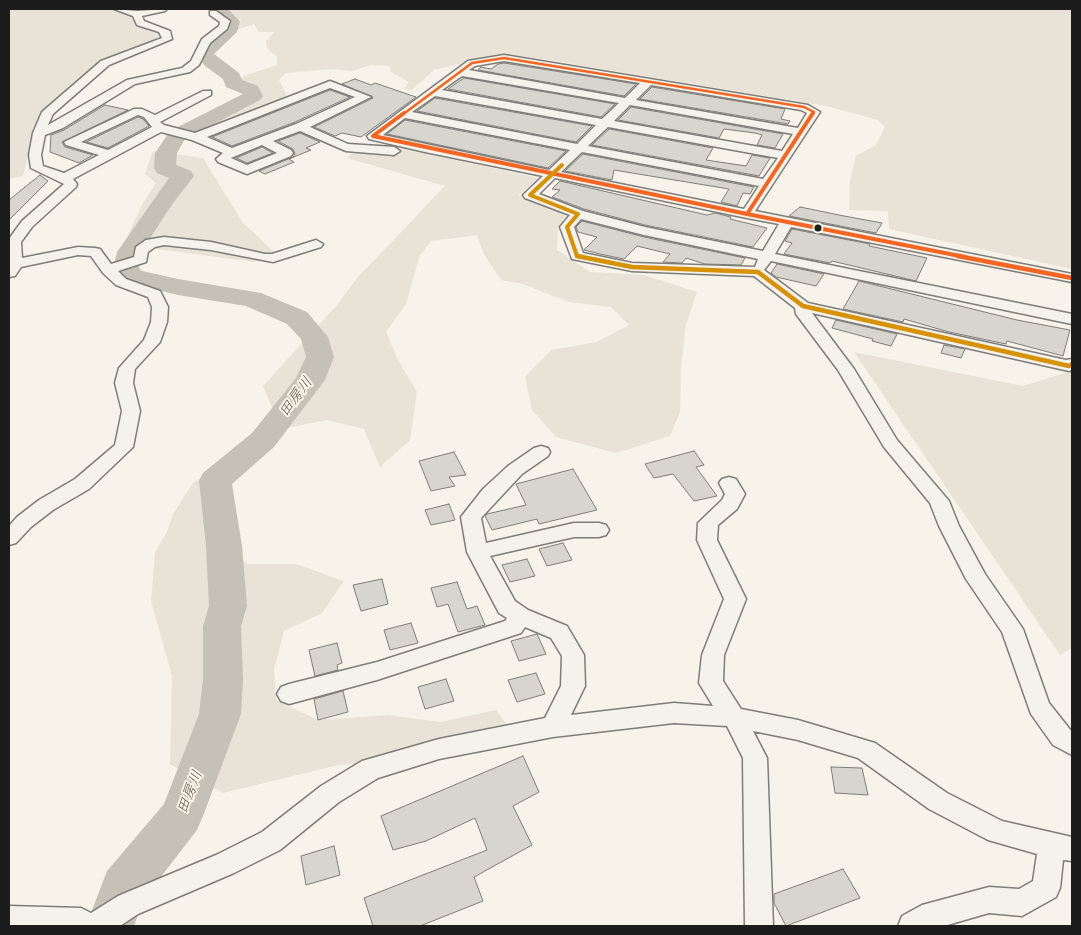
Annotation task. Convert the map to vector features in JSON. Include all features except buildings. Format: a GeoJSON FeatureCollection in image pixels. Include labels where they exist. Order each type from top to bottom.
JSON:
{"type":"FeatureCollection","features":[{"type":"Feature","properties":{"kind":"street"},"geometry":{"type":"LineString","coordinates":[[119,9],[137,14],[162,9]]}},
{"type":"Feature","properties":{"kind":"street"},"geometry":{"type":"LineString","coordinates":[[40,133],[59,125],[131,82],[186,70],[195,63],[206,41],[224,27],[225,21],[213,13]]}},
{"type":"Feature","properties":{"kind":"street"},"geometry":{"type":"LineString","coordinates":[[9,538],[24,522],[46,505],[82,484],[124,447],[131,411],[124,383],[127,368],[152,342],[159,322],[160,307],[155,294],[121,282],[95,252],[78,251],[12,269],[14,242],[27,224],[71,184],[65,178],[37,168],[36,155],[40,133],[48,112],[104,63],[167,39],[166,33],[162,30],[140,23],[137,14]]}},
{"type":"Feature","properties":{"kind":"street"},"geometry":{"type":"LineString","coordinates":[[747,214],[814,112],[804,107],[504,58],[472,63],[373,136],[747,214],[1072,278]]}},
{"type":"Feature","properties":{"kind":"street"},"geometry":{"type":"LineString","coordinates":[[460,72],[800,132]]}},
{"type":"Feature","properties":{"kind":"street"},"geometry":{"type":"LineString","coordinates":[[649,81],[530,195],[578,214],[644,231],[1072,320]]}},
{"type":"Feature","properties":{"kind":"street"},"geometry":{"type":"LineString","coordinates":[[193,136],[330,84],[365,97],[300,127],[232,152],[222,159],[247,170],[287,153],[263,141]]}},
{"type":"Feature","properties":{"kind":"street"},"geometry":{"type":"LineString","coordinates":[[433,92],[786,156]]}},
{"type":"Feature","properties":{"kind":"street"},"geometry":{"type":"LineString","coordinates":[[65,178],[110,155],[207,93]]}},
{"type":"Feature","properties":{"kind":"street"},"geometry":{"type":"LineString","coordinates":[[110,155],[70,142],[138,111],[149,115],[156,124],[193,136],[232,152]]}},
{"type":"Feature","properties":{"kind":"street"},"geometry":{"type":"LineString","coordinates":[[403,114],[768,184]]}},
{"type":"Feature","properties":{"kind":"street"},"geometry":{"type":"LineString","coordinates":[[300,127],[346,147],[410,152],[425,148]]}},
{"type":"Feature","properties":{"kind":"street"},"geometry":{"type":"LineString","coordinates":[[578,214],[567,227],[577,256],[632,267],[758,272],[804,306],[1069,366],[1072,364]]}},
{"type":"Feature","properties":{"kind":"street"},"geometry":{"type":"LineString","coordinates":[[758,272],[787,222]]}},
{"type":"Feature","properties":{"kind":"street"},"geometry":{"type":"LineString","coordinates":[[111,269],[141,259],[141,250],[151,243],[164,241],[211,246],[265,258],[273,258],[316,244]]}},
{"type":"Feature","properties":{"kind":"street"},"geometry":{"type":"LineString","coordinates":[[804,306],[804,314],[846,369],[890,443],[939,501],[977,579],[1012,630],[1039,707],[1062,738],[1072,745]]}},
{"type":"Feature","properties":{"kind":"street"},"geometry":{"type":"LineString","coordinates":[[541,452],[515,470],[490,494],[471,517],[477,552],[507,607],[520,616],[559,632],[572,655],[573,686],[553,727]]}},
{"type":"Feature","properties":{"kind":"street"},"geometry":{"type":"LineString","coordinates":[[729,483],[735,494],[730,504],[708,523],[707,540],[735,599],[712,655],[711,683],[734,717],[755,758],[759,926]]}},
{"type":"Feature","properties":{"kind":"street"},"geometry":{"type":"LineString","coordinates":[[477,552],[574,530],[599,530]]}},
{"type":"Feature","properties":{"kind":"street"},"geometry":{"type":"LineString","coordinates":[[289,694],[377,670],[513,628],[520,616]]}},
{"type":"Feature","properties":{"kind":"street"},"geometry":{"type":"LineString","coordinates":[[9,920],[94,924],[128,904],[225,864],[271,841],[330,794],[371,769],[439,750],[553,727],[674,713],[734,717],[798,730],[866,750],[938,801],[997,832],[1062,848],[1046,888],[1022,903],[989,900],[922,919],[912,926]]}},
{"type":"Feature","properties":{"kind":"shaded area"},"geometry":{"type":"Polygon","coordinates":[[[9,9],[112,9],[132,15],[137,24],[159,35],[146,46],[97,64],[90,74],[56,99],[43,113],[35,128],[23,176],[9,179],[9,9]]]}},
{"type":"Feature","properties":{"kind":"shaded area"},"geometry":{"type":"Polygon","coordinates":[[[226,9],[1072,9],[1072,269],[889,229],[888,211],[849,210],[850,181],[856,156],[876,145],[885,127],[878,120],[826,106],[523,56],[498,55],[434,70],[412,90],[404,89],[409,82],[391,72],[390,66],[370,65],[353,71],[331,69],[286,73],[279,80],[287,96],[195,132],[188,125],[253,96],[258,91],[238,80],[244,76],[277,65],[277,57],[267,48],[266,41],[275,32],[259,32],[254,24],[236,30],[241,20],[226,9]]]}},
{"type":"Feature","properties":{"kind":"shaded area"},"geometry":{"type":"Polygon","coordinates":[[[378,144],[539,178],[518,195],[568,210],[558,228],[557,250],[590,272],[644,275],[697,292],[686,324],[681,366],[680,412],[670,436],[616,453],[556,437],[532,410],[525,377],[551,350],[597,342],[629,325],[611,307],[569,302],[523,284],[501,280],[484,254],[477,235],[431,241],[420,255],[406,304],[386,332],[398,360],[417,392],[410,440],[380,467],[364,429],[327,420],[281,429],[263,386],[338,304],[357,278],[445,186],[347,158],[357,148],[378,144]]]}},
{"type":"Feature","properties":{"kind":"shaded area"},"geometry":{"type":"Polygon","coordinates":[[[153,151],[203,158],[243,223],[274,252],[255,262],[156,249],[128,235],[142,205],[156,183],[145,174],[153,151]]]}},
{"type":"Feature","properties":{"kind":"shaded area"},"geometry":{"type":"Polygon","coordinates":[[[854,352],[1023,386],[1072,371],[1072,648],[1060,655],[854,352]]]}},
{"type":"Feature","properties":{"kind":"shaded area"},"geometry":{"type":"Polygon","coordinates":[[[216,468],[227,471],[222,539],[247,564],[296,564],[344,581],[322,613],[284,631],[274,669],[276,700],[318,720],[388,715],[441,722],[496,710],[514,735],[396,762],[338,765],[223,793],[170,764],[172,676],[151,601],[155,552],[167,532],[173,514],[193,483],[216,468]]]}},
{"type":"Feature","properties":{"kind":"waterway","name":"田房川"},"geometry":{"type":"LineString","coordinates":[[110,926],[124,887],[181,816],[220,714],[223,679],[222,626],[228,606],[224,546],[215,481],[263,440],[310,380],[320,357],[314,337],[297,318],[252,299],[178,287],[133,277],[126,269],[129,252],[157,213],[162,202],[183,176],[165,168],[166,153],[177,135],[253,96],[251,90],[233,83],[232,77],[211,62],[205,54],[209,47],[231,28],[232,21],[219,9]]}},
{"type":"Feature","properties":{"kind":"transit line"},"geometry":{"type":"LineString","coordinates":[[747,214],[814,112],[804,107],[504,58],[472,63],[373,136],[425,148],[787,222],[1072,278]]}},
{"type":"Feature","properties":{"kind":"transit line"},"geometry":{"type":"LineString","coordinates":[[562,165],[530,195],[578,214],[567,227],[577,256],[632,267],[758,272],[803,306],[1069,366],[1072,364]]}}]}
